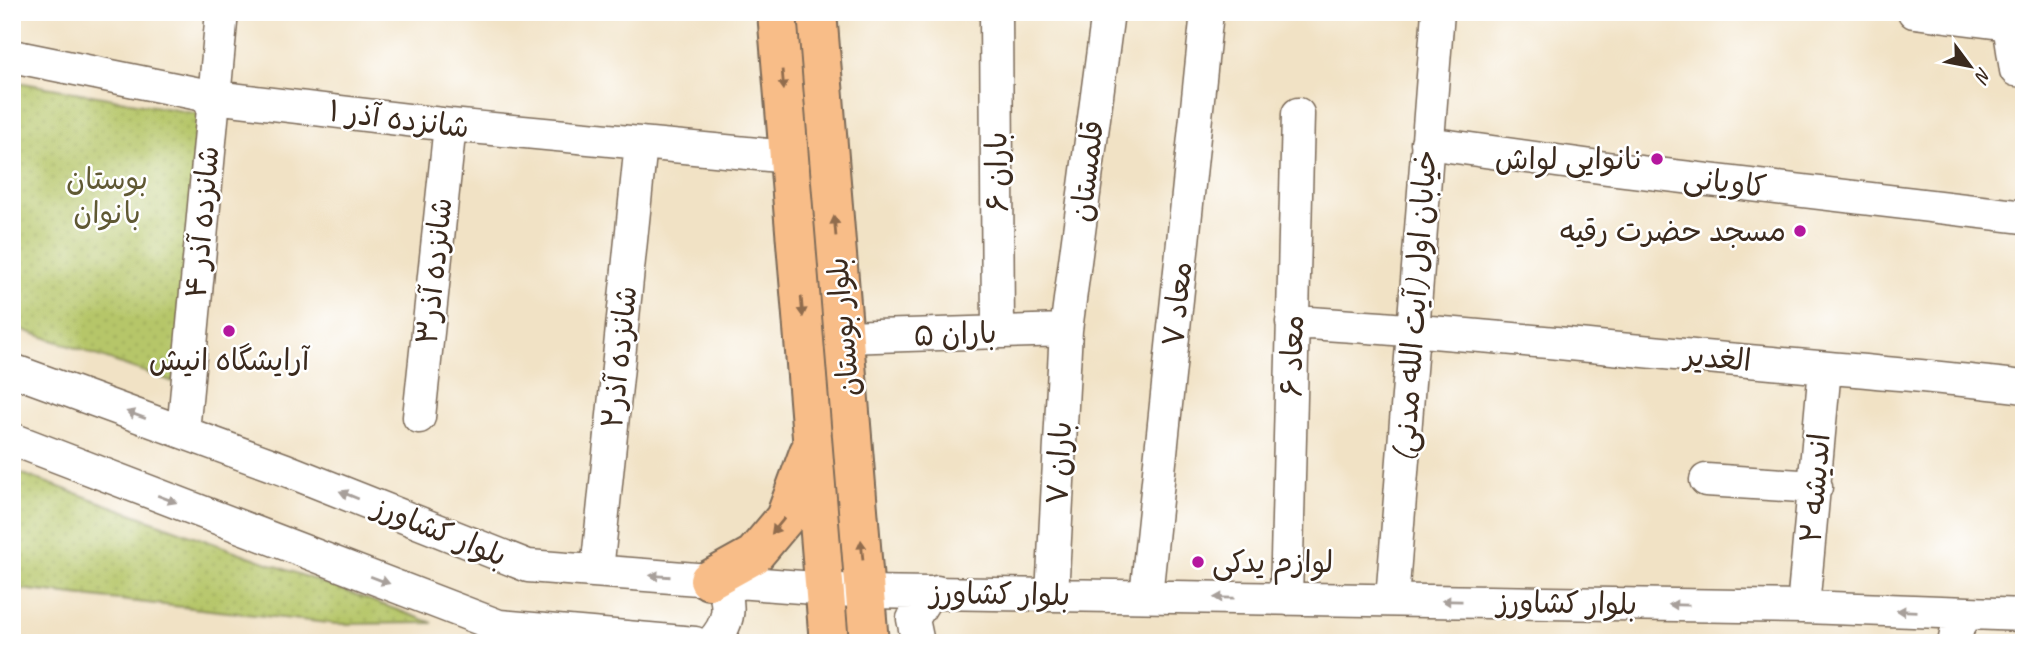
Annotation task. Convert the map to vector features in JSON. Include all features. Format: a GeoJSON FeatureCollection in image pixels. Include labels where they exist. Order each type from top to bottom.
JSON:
{"type":"FeatureCollection","features":[{"type":"Feature","properties":{"kind":"main road"},"geometry":{"type":"LineString","coordinates":[[778,20],[817,19]]}},
{"type":"Feature","properties":{"kind":"main road","name":"بلوار بوستان"},"geometry":{"type":"LineString","coordinates":[[817,19],[869,643]]}},
{"type":"Feature","properties":{"kind":"main road","name":"بلوار بوستان"},"geometry":{"type":"LineString","coordinates":[[778,20],[829,643]]}},
{"type":"Feature","properties":{"kind":"main road"},"geometry":{"type":"LineString","coordinates":[[715,580],[754,555],[785,518],[813,440]]}},
{"type":"Feature","properties":{"kind":"street","name":"شانزده آذر ۴"},"geometry":{"type":"LineString","coordinates":[[183,432],[222,12]]}},
{"type":"Feature","properties":{"kind":"street","name":"باران ۶"},"geometry":{"type":"LineString","coordinates":[[996,12],[998,332]]}},
{"type":"Feature","properties":{"kind":"street","name":"قلمستان"},"geometry":{"type":"LineString","coordinates":[[1066,330],[1108,12]]}},
{"type":"Feature","properties":{"kind":"street","name":"معاد ۷"},"geometry":{"type":"LineString","coordinates":[[1146,596],[1207,12]]}},
{"type":"Feature","properties":{"kind":"street","name":"خیابان اول (آیت الله مدنی)"},"geometry":{"type":"LineString","coordinates":[[1392,600],[1438,12]]}},
{"type":"Feature","properties":{"kind":"street"},"geometry":{"type":"LineString","coordinates":[[1914,12],[2010,24],[2016,70],[2024,71]]}},
{"type":"Feature","properties":{"kind":"street","name":"شانزده آذر ۱"},"geometry":{"type":"LineString","coordinates":[[12,56],[214,97],[450,125],[789,157]]}},
{"type":"Feature","properties":{"kind":"street","name":"معاد ۶"},"geometry":{"type":"LineString","coordinates":[[1286,599],[1298,114]]}},
{"type":"Feature","properties":{"kind":"street","name":"شانزده آذر۳"},"geometry":{"type":"LineString","coordinates":[[419,417],[450,125]]}},
{"type":"Feature","properties":{"kind":"street","name":"شانزده آذر۲"},"geometry":{"type":"LineString","coordinates":[[597,571],[641,143]]}},
{"type":"Feature","properties":{"kind":"street","name":"کاویانی"},"geometry":{"type":"LineString","coordinates":[[1427,143],[1607,168],[2024,218]]}},
{"type":"Feature","properties":{"kind":"street","name":"الغدیر"},"geometry":{"type":"LineString","coordinates":[[1292,322],[1413,330],[1825,368],[1900,372],[2024,387]]}},
{"type":"Feature","properties":{"kind":"street","name":"باران ۵"},"geometry":{"type":"LineString","coordinates":[[844,337],[1066,330]]}},
{"type":"Feature","properties":{"kind":"street","name":"باران ۷"},"geometry":{"type":"LineString","coordinates":[[1052,595],[1066,330]]}},
{"type":"Feature","properties":{"kind":"street","name":"اندیشه ۲"},"geometry":{"type":"LineString","coordinates":[[1803,607],[1825,368]]}},
{"type":"Feature","properties":{"kind":"street","name":"بلوار کشاورز"},"geometry":{"type":"LineString","coordinates":[[12,370],[183,432],[528,566],[866,592],[1803,607],[2024,615]]}},
{"type":"Feature","properties":{"kind":"street"},"geometry":{"type":"LineString","coordinates":[[12,439],[499,626],[682,642]]}},
{"type":"Feature","properties":{"kind":"street"},"geometry":{"type":"LineString","coordinates":[[1706,480],[1816,487]]}},
{"type":"Feature","properties":{"kind":"street"},"geometry":{"type":"LineString","coordinates":[[711,643],[727,621],[729,607],[715,580]]}},
{"type":"Feature","properties":{"kind":"street"},"geometry":{"type":"LineString","coordinates":[[918,643],[913,619],[926,598],[937,592]]}},
{"type":"Feature","properties":{"kind":"street"},"geometry":{"type":"LineString","coordinates":[[1954,643],[1967,613]]}},
{"type":"Feature","properties":{"kind":"green space","name":"بوستان بانوان"},"geometry":{"type":"Polygon","coordinates":[[[12,81],[216,117],[173,382],[12,326],[12,81]]]}},
{"type":"Feature","properties":{"kind":"green space"},"geometry":{"type":"Polygon","coordinates":[[[12,470],[433,623],[337,624],[12,588],[12,470]]]}},
{"type":"Feature","properties":{"kind":"place","name":"نانوایی لواش"},"geometry":{"type":"Point","coordinates":[1657,159]}},
{"type":"Feature","properties":{"kind":"place","name":"مسجد حضرت رقیه"},"geometry":{"type":"Point","coordinates":[1800,231]}},
{"type":"Feature","properties":{"kind":"place","name":"آرایشگاه انیش"},"geometry":{"type":"Point","coordinates":[229,331]}},
{"type":"Feature","properties":{"kind":"place","name":"لوازم یدکی"},"geometry":{"type":"Point","coordinates":[1198,562]}}]}
